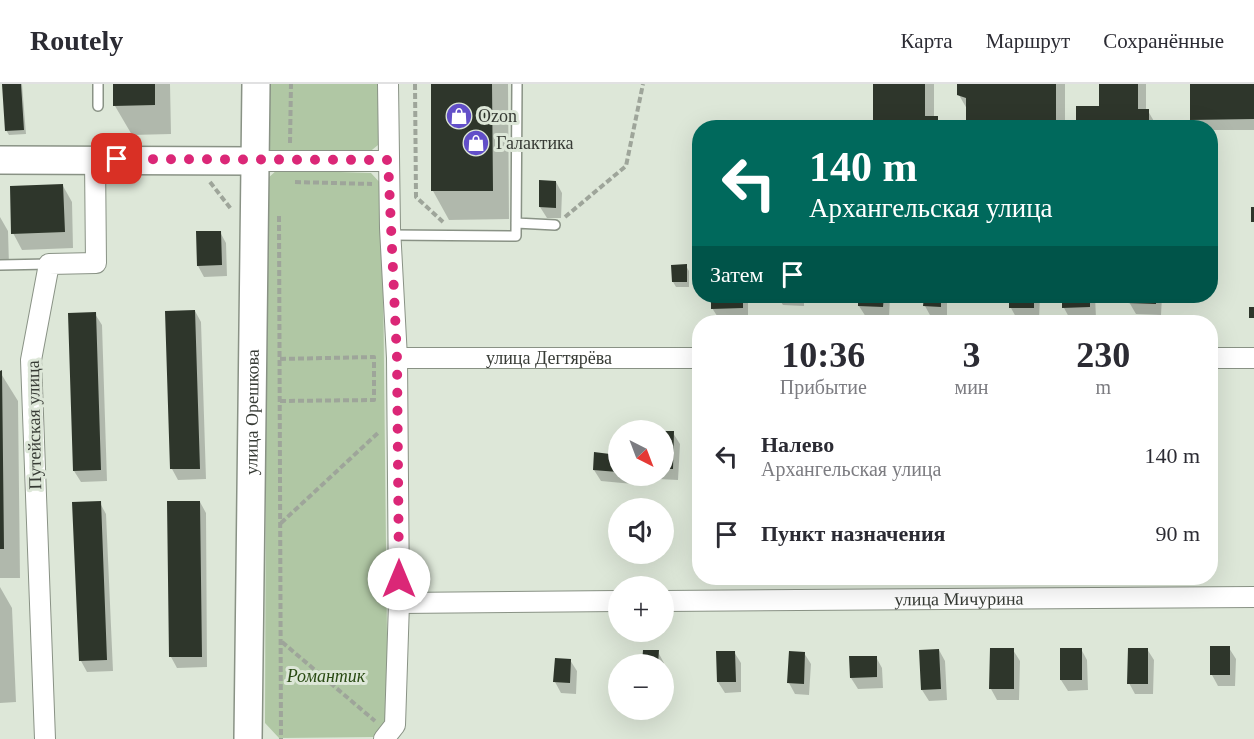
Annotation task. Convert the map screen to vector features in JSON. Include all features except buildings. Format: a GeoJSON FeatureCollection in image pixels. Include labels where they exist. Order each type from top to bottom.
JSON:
{"type":"FeatureCollection","features":[{"type":"Feature","properties":{"kind":"street","name":"улица Орешкова"},"geometry":{"type":"LineString","coordinates":[[248,739],[256,84]]}},
{"type":"Feature","properties":{"kind":"street"},"geometry":{"type":"LineString","coordinates":[[387,736],[395,725],[399,603],[397,358],[390,235],[388,84]]}},
{"type":"Feature","properties":{"kind":"street"},"geometry":{"type":"LineString","coordinates":[[49,264],[96,263],[95,159]]}},
{"type":"Feature","properties":{"kind":"street"},"geometry":{"type":"LineString","coordinates":[[0,160],[388,160]]}},
{"type":"Feature","properties":{"kind":"street","name":"Путейская улица"},"geometry":{"type":"LineString","coordinates":[[45,739],[31,360],[49,264]]}},
{"type":"Feature","properties":{"kind":"street","name":"улица Дегтярёва"},"geometry":{"type":"LineString","coordinates":[[397,358],[692,358]]}},
{"type":"Feature","properties":{"kind":"street"},"geometry":{"type":"LineString","coordinates":[[1218,358],[1254,358]]}},
{"type":"Feature","properties":{"kind":"street","name":"улица Мичурина"},"geometry":{"type":"LineString","coordinates":[[674,601],[1254,597]]}},
{"type":"Feature","properties":{"kind":"street"},"geometry":{"type":"LineString","coordinates":[[399,603],[608,602]]}},
{"type":"Feature","properties":{"kind":"lane"},"geometry":{"type":"LineString","coordinates":[[98,84],[98,106]]}},
{"type":"Feature","properties":{"kind":"lane"},"geometry":{"type":"LineString","coordinates":[[390,235],[516,236],[516,84]]}},
{"type":"Feature","properties":{"kind":"lane"},"geometry":{"type":"LineString","coordinates":[[516,223],[555,225]]}},
{"type":"Feature","properties":{"kind":"lane"},"geometry":{"type":"LineString","coordinates":[[0,265],[49,264]]}},
{"type":"Feature","properties":{"kind":"path"},"geometry":{"type":"LineString","coordinates":[[279,144],[290,143],[291,84]]}},
{"type":"Feature","properties":{"kind":"path"},"geometry":{"type":"LineString","coordinates":[[415,84],[416,196],[456,236]]}},
{"type":"Feature","properties":{"kind":"path"},"geometry":{"type":"LineString","coordinates":[[555,225],[626,166],[643,84]]}},
{"type":"Feature","properties":{"kind":"path"},"geometry":{"type":"LineString","coordinates":[[290,182],[389,184]]}},
{"type":"Feature","properties":{"kind":"path"},"geometry":{"type":"LineString","coordinates":[[279,215],[282,739]]}},
{"type":"Feature","properties":{"kind":"path"},"geometry":{"type":"LineString","coordinates":[[280,359],[374,357],[374,400],[280,401]]}},
{"type":"Feature","properties":{"kind":"path"},"geometry":{"type":"LineString","coordinates":[[281,523],[398,414]]}},
{"type":"Feature","properties":{"kind":"path"},"geometry":{"type":"LineString","coordinates":[[281,642],[387,736]]}},
{"type":"Feature","properties":{"kind":"green space"},"geometry":{"type":"Polygon","coordinates":[[[267,84],[378,84],[378,145],[367,154],[267,154],[267,84]]]}},
{"type":"Feature","properties":{"kind":"green space","name":"Романтик"},"geometry":{"type":"Polygon","coordinates":[[[277,170],[371,173],[382,185],[388,726],[375,737],[279,738],[265,723],[267,179],[277,170]]]}},
{"type":"Feature","properties":{"kind":"place","name":"Ozon"},"geometry":{"type":"Point","coordinates":[459,116]}},
{"type":"Feature","properties":{"kind":"place","name":"Галактика"},"geometry":{"type":"Point","coordinates":[476,143]}},
{"type":"Feature","properties":{"kind":"route"},"geometry":{"type":"LineString","coordinates":[[117,159],[388,160],[397,358],[399,579]]}}]}
